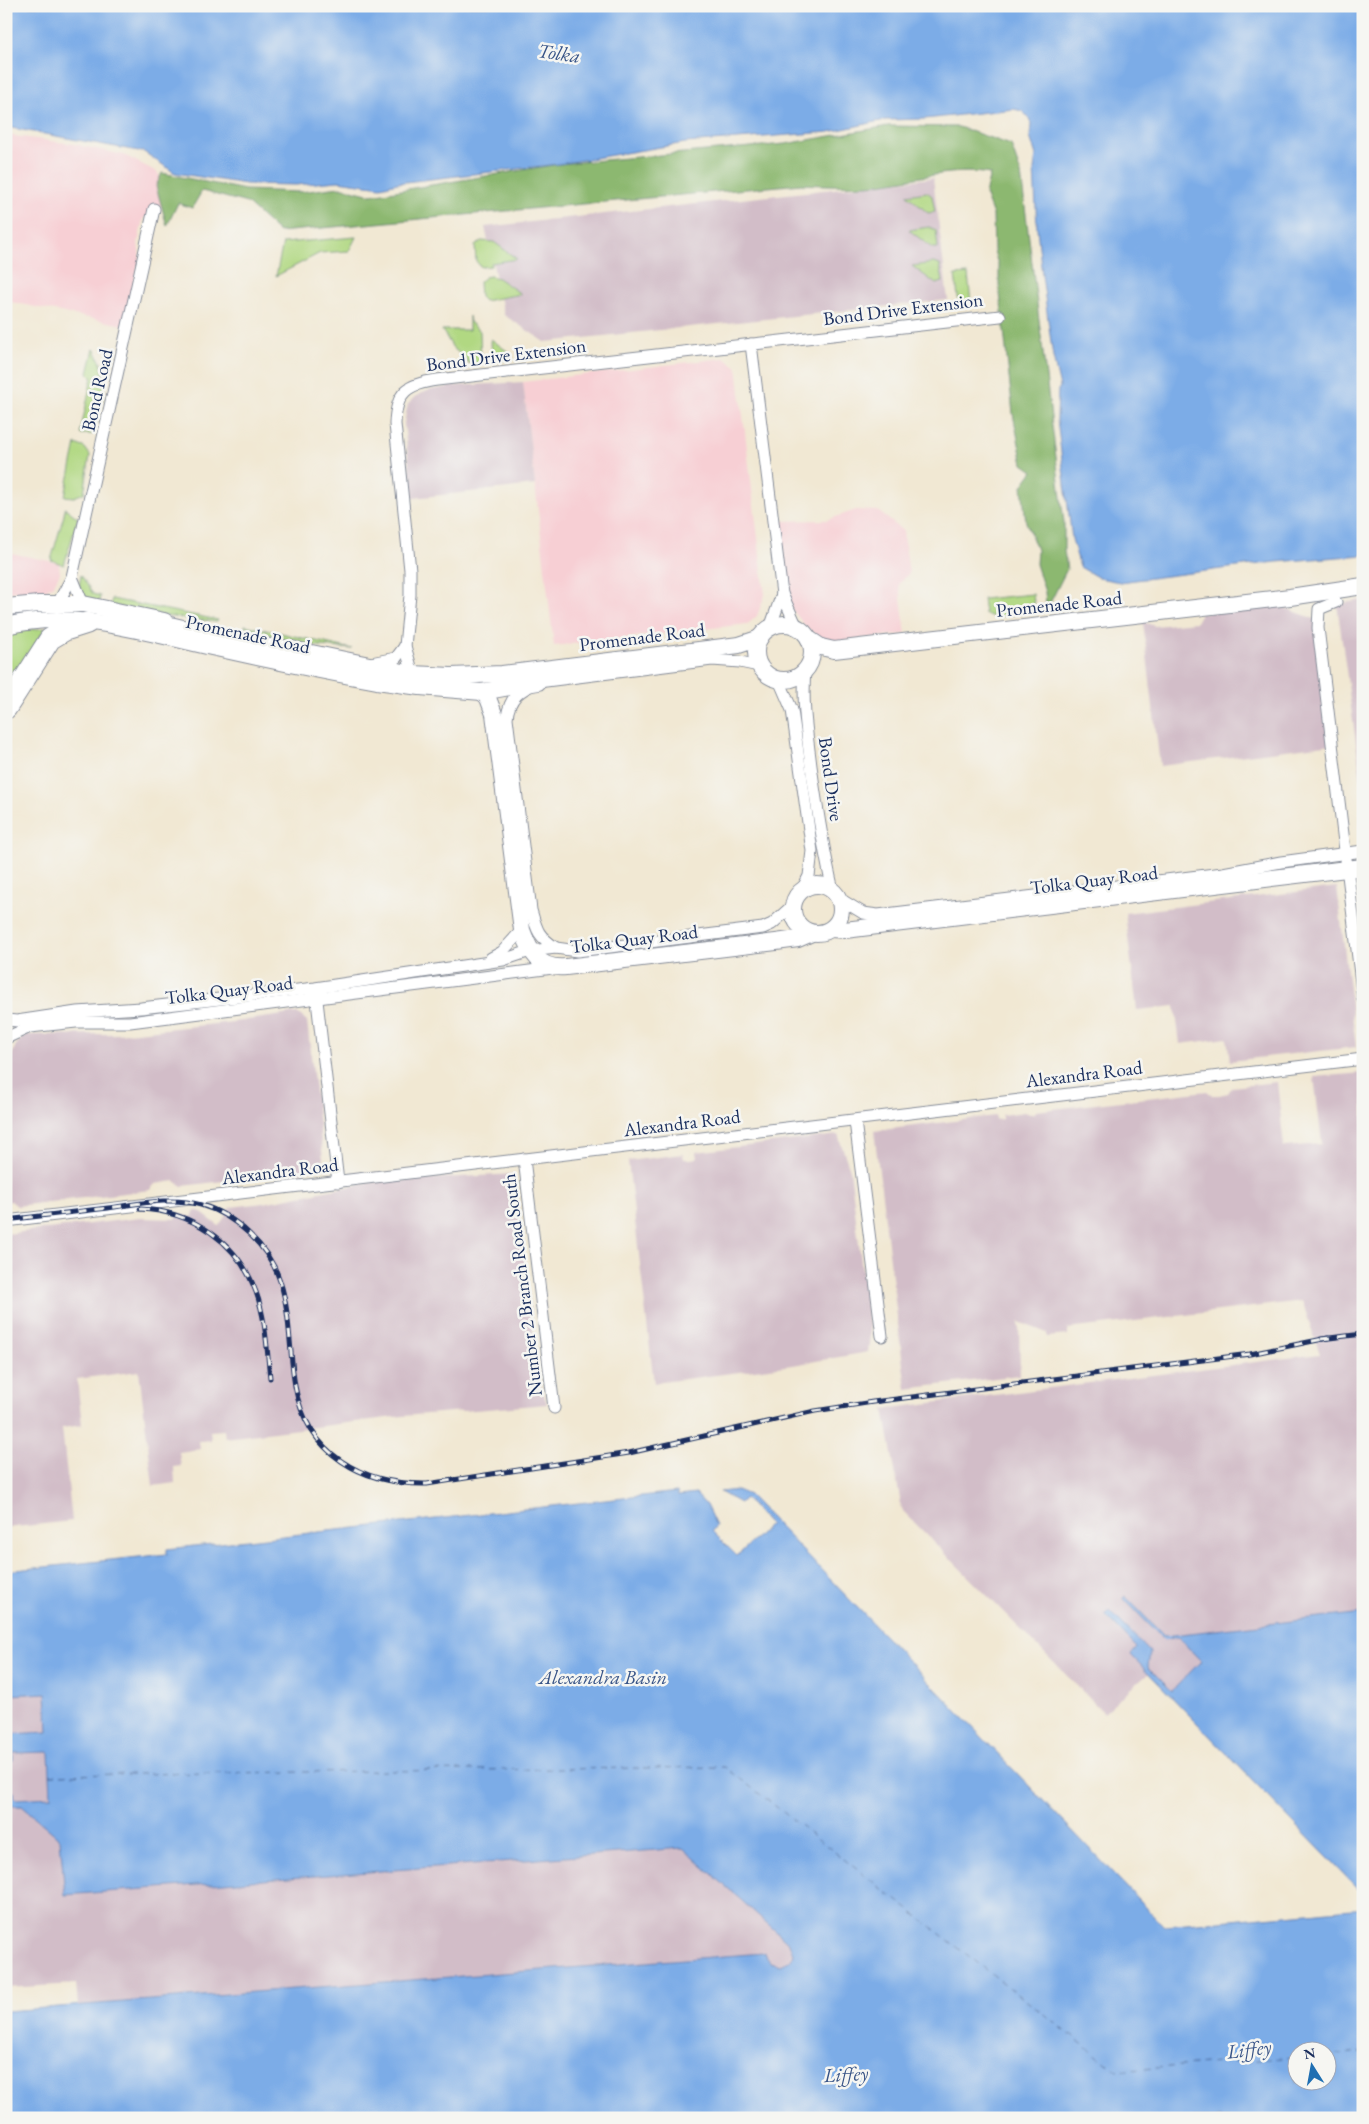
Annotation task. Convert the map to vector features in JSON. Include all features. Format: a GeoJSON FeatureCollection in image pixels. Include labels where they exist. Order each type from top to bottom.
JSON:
{"type":"FeatureCollection","features":[{"type":"Feature","properties":{"kind":"highway"},"geometry":{"type":"LineString","coordinates":[[6,708],[50,639],[66,630],[85,614]]}},
{"type":"Feature","properties":{"kind":"street","name":"Bond Road"},"geometry":{"type":"LineString","coordinates":[[58,603],[72,577],[154,209]]}},
{"type":"Feature","properties":{"kind":"street","name":"Bond Drive Extension"},"geometry":{"type":"LineString","coordinates":[[413,674],[404,646],[410,595],[410,570],[395,408],[399,398],[414,384],[1000,316]]}},
{"type":"Feature","properties":{"kind":"street"},"geometry":{"type":"LineString","coordinates":[[751,344],[782,594],[797,628],[809,639],[812,654],[804,671],[790,679],[779,680],[769,676],[759,666],[756,655],[757,646],[765,633],[782,594]]}},
{"type":"Feature","properties":{"kind":"street"},"geometry":{"type":"LineString","coordinates":[[72,577],[85,614]]}},
{"type":"Feature","properties":{"kind":"street","name":"Promenade Road"},"geometry":{"type":"LineString","coordinates":[[809,639],[820,647],[834,650],[1317,594],[1363,586]]}},
{"type":"Feature","properties":{"kind":"street"},"geometry":{"type":"LineString","coordinates":[[1336,602],[1319,609],[1318,628],[1352,863],[1363,999]]}},
{"type":"Feature","properties":{"kind":"street","name":"Promenade Road"},"geometry":{"type":"LineString","coordinates":[[6,608],[58,603],[141,632],[376,681],[482,692],[538,682],[712,660],[740,662],[759,666]]}},
{"type":"Feature","properties":{"kind":"street","name":"Promenade Road"},"geometry":{"type":"LineString","coordinates":[[6,626],[85,614],[164,621],[170,625],[260,646],[290,649],[413,674],[451,676],[502,674],[739,645],[765,633]]}},
{"type":"Feature","properties":{"kind":"street"},"geometry":{"type":"LineString","coordinates":[[765,633],[785,624],[797,628]]}},
{"type":"Feature","properties":{"kind":"street"},"geometry":{"type":"LineString","coordinates":[[364,664],[396,658],[404,646]]}},
{"type":"Feature","properties":{"kind":"street","name":"Bond Drive"},"geometry":{"type":"LineString","coordinates":[[804,671],[802,698],[817,811],[826,862],[837,895]]}},
{"type":"Feature","properties":{"kind":"street","name":"Bond Drive"},"geometry":{"type":"LineString","coordinates":[[779,680],[792,710],[811,841],[812,863],[803,888]]}},
{"type":"Feature","properties":{"kind":"street"},"geometry":{"type":"LineString","coordinates":[[538,682],[520,690],[513,697],[507,718],[531,910],[542,938],[556,948]]}},
{"type":"Feature","properties":{"kind":"street"},"geometry":{"type":"LineString","coordinates":[[482,692],[488,698],[494,714],[522,930],[530,951],[554,968]]}},
{"type":"Feature","properties":{"kind":"street","name":"Tolka Quay Road"},"geometry":{"type":"LineString","coordinates":[[831,930],[845,930],[1352,863],[1363,851]]}},
{"type":"Feature","properties":{"kind":"street","name":"Tolka Quay Road"},"geometry":{"type":"LineString","coordinates":[[837,895],[863,913],[878,915],[1223,873],[1352,863]]}},
{"type":"Feature","properties":{"kind":"street"},"geometry":{"type":"LineString","coordinates":[[814,884],[822,885],[837,895],[841,914],[831,930],[812,933],[799,926],[792,906],[795,898],[803,888],[814,884]]}},
{"type":"Feature","properties":{"kind":"street","name":"Tolka Quay Road"},"geometry":{"type":"LineString","coordinates":[[6,1038],[30,1026],[76,1022],[130,1022],[213,1010],[316,994],[457,966],[503,960],[530,951],[556,948],[577,951],[763,928],[772,924],[792,906]]}},
{"type":"Feature","properties":{"kind":"street"},"geometry":{"type":"LineString","coordinates":[[482,962],[502,952],[522,930]]}},
{"type":"Feature","properties":{"kind":"street","name":"Tolka Quay Road"},"geometry":{"type":"LineString","coordinates":[[6,1020],[17,1021],[77,1012],[316,994],[459,980],[776,942],[798,939],[812,933]]}},
{"type":"Feature","properties":{"kind":"street"},"geometry":{"type":"LineString","coordinates":[[457,966],[459,980]]}},
{"type":"Feature","properties":{"kind":"street"},"geometry":{"type":"LineString","coordinates":[[316,994],[338,1182]]}},
{"type":"Feature","properties":{"kind":"street"},"geometry":{"type":"LineString","coordinates":[[6,1034],[6,1042]]}},
{"type":"Feature","properties":{"kind":"street","name":"Alexandra Road"},"geometry":{"type":"LineString","coordinates":[[6,1221],[1363,1059]]}},
{"type":"Feature","properties":{"kind":"street"},"geometry":{"type":"LineString","coordinates":[[856,1120],[882,1336]]}},
{"type":"Feature","properties":{"kind":"street","name":"Number 2 Branch Road South"},"geometry":{"type":"LineString","coordinates":[[524,1159],[554,1408]]}},
{"type":"Feature","properties":{"kind":"shaded area"},"geometry":{"type":"Polygon","coordinates":[[[6,135],[73,144],[124,155],[157,172],[166,187],[164,203],[143,219],[138,243],[140,258],[123,325],[6,301],[6,135]]]}},
{"type":"Feature","properties":{"kind":"shaded area"},"geometry":{"type":"Polygon","coordinates":[[[933,178],[948,300],[545,342],[504,315],[485,227],[933,178]]]}},
{"type":"Feature","properties":{"kind":"shaded area"},"geometry":{"type":"Polygon","coordinates":[[[724,358],[737,367],[765,595],[757,616],[748,624],[554,646],[523,382],[724,358]]]}},
{"type":"Feature","properties":{"kind":"shaded area"},"geometry":{"type":"Polygon","coordinates":[[[523,382],[535,485],[413,498],[404,423],[408,404],[418,395],[430,390],[455,386],[523,382]]]}},
{"type":"Feature","properties":{"kind":"shaded area"},"geometry":{"type":"Polygon","coordinates":[[[856,510],[878,511],[903,531],[909,573],[899,584],[906,634],[838,641],[821,638],[806,627],[790,607],[780,521],[827,520],[856,510]]]}},
{"type":"Feature","properties":{"kind":"shaded area"},"geometry":{"type":"Polygon","coordinates":[[[6,552],[59,563],[60,573],[53,586],[45,590],[6,592],[6,552]]]}},
{"type":"Feature","properties":{"kind":"shaded area"},"geometry":{"type":"Polygon","coordinates":[[[1363,600],[1363,794],[1337,604],[1363,600]]]}},
{"type":"Feature","properties":{"kind":"shaded area"},"geometry":{"type":"Polygon","coordinates":[[[1277,605],[1315,619],[1333,744],[1160,766],[1143,622],[1155,626],[1196,622],[1201,613],[1277,605]]]}},
{"type":"Feature","properties":{"kind":"shaded area"},"geometry":{"type":"Polygon","coordinates":[[[1337,887],[1356,1047],[1230,1061],[1227,1038],[1180,1044],[1175,1006],[1137,1010],[1125,913],[1337,887]]]}},
{"type":"Feature","properties":{"kind":"shaded area"},"geometry":{"type":"Polygon","coordinates":[[[297,1013],[307,1021],[323,1159],[316,1170],[182,1186],[175,1181],[155,1184],[150,1190],[17,1206],[11,1201],[6,1202],[6,1068],[16,1045],[25,1035],[117,1034],[234,1022],[297,1013]]]}},
{"type":"Feature","properties":{"kind":"shaded area"},"geometry":{"type":"Polygon","coordinates":[[[1363,1073],[1363,1613],[1164,1636],[1163,1639],[1178,1637],[1202,1661],[1172,1691],[1148,1667],[1150,1652],[1110,1611],[1105,1616],[1137,1648],[1131,1655],[1149,1673],[1104,1713],[902,1510],[884,1409],[1320,1354],[1302,1301],[1068,1329],[1068,1335],[1047,1337],[1047,1333],[1019,1322],[1020,1375],[906,1389],[874,1131],[995,1116],[996,1120],[1002,1119],[1002,1115],[1024,1112],[1030,1114],[1036,1111],[1207,1091],[1212,1095],[1219,1095],[1228,1093],[1232,1087],[1277,1082],[1284,1147],[1322,1144],[1314,1077],[1363,1073]]]}},
{"type":"Feature","properties":{"kind":"shaded area"},"geometry":{"type":"Polygon","coordinates":[[[838,1135],[850,1170],[870,1335],[868,1352],[793,1365],[654,1383],[628,1161],[683,1154],[684,1159],[691,1159],[697,1158],[696,1152],[838,1135]]]}},
{"type":"Feature","properties":{"kind":"shaded area"},"geometry":{"type":"Polygon","coordinates":[[[514,1174],[539,1380],[547,1404],[403,1416],[225,1438],[224,1430],[210,1431],[211,1440],[199,1441],[200,1449],[179,1452],[181,1466],[174,1467],[175,1483],[153,1486],[139,1371],[77,1379],[82,1425],[62,1428],[72,1521],[6,1528],[6,1234],[140,1218],[176,1219],[179,1214],[192,1217],[195,1211],[199,1211],[219,1226],[231,1207],[263,1203],[373,1182],[514,1174]]]}},
{"type":"Feature","properties":{"kind":"shaded area"},"geometry":{"type":"Polygon","coordinates":[[[46,1693],[48,1733],[11,1734],[11,1727],[6,1726],[6,1702],[10,1701],[9,1695],[46,1693]]]}},
{"type":"Feature","properties":{"kind":"shaded area"},"geometry":{"type":"Polygon","coordinates":[[[49,1752],[51,1797],[14,1799],[14,1792],[6,1789],[6,1764],[13,1761],[13,1753],[49,1752]]]}},
{"type":"Feature","properties":{"kind":"shaded area"},"geometry":{"type":"Polygon","coordinates":[[[6,1806],[22,1806],[60,1839],[66,1895],[683,1848],[789,1943],[793,1953],[791,1960],[781,1965],[770,1962],[764,1953],[78,2005],[76,1984],[6,1988],[6,1806]]]}},
{"type":"Feature","properties":{"kind":"green space"},"geometry":{"type":"Polygon","coordinates":[[[888,126],[959,127],[1011,145],[1021,174],[1064,522],[1064,551],[1067,569],[1050,603],[1046,604],[1045,592],[1036,564],[1037,550],[1026,522],[1022,486],[1033,471],[1023,464],[1013,414],[999,284],[999,268],[994,251],[993,215],[985,194],[990,174],[959,172],[867,185],[801,184],[279,232],[247,203],[202,191],[192,208],[178,203],[167,226],[156,186],[162,173],[245,190],[300,192],[340,187],[371,195],[559,164],[785,144],[888,126]]]}},
{"type":"Feature","properties":{"kind":"green space"},"geometry":{"type":"Polygon","coordinates":[[[927,192],[932,196],[935,212],[928,213],[907,195],[927,192]]]}},
{"type":"Feature","properties":{"kind":"green space"},"geometry":{"type":"Polygon","coordinates":[[[929,227],[936,230],[938,248],[932,248],[909,230],[929,227]]]}},
{"type":"Feature","properties":{"kind":"green space"},"geometry":{"type":"Polygon","coordinates":[[[356,237],[349,251],[320,253],[276,276],[283,243],[356,237]]]}},
{"type":"Feature","properties":{"kind":"green space"},"geometry":{"type":"Polygon","coordinates":[[[481,241],[494,242],[517,259],[491,263],[491,266],[481,267],[476,261],[475,246],[481,241]]]}},
{"type":"Feature","properties":{"kind":"green space"},"geometry":{"type":"Polygon","coordinates":[[[934,263],[940,265],[943,282],[936,284],[912,266],[934,263]]]}},
{"type":"Feature","properties":{"kind":"green space"},"geometry":{"type":"Polygon","coordinates":[[[968,274],[971,303],[959,304],[955,275],[968,274]]]}},
{"type":"Feature","properties":{"kind":"green space"},"geometry":{"type":"Polygon","coordinates":[[[485,277],[498,278],[521,294],[484,301],[480,297],[479,282],[485,277]]]}},
{"type":"Feature","properties":{"kind":"green space"},"geometry":{"type":"Polygon","coordinates":[[[469,316],[470,322],[480,331],[481,363],[468,363],[453,348],[442,330],[469,330],[469,316]]]}},
{"type":"Feature","properties":{"kind":"green space"},"geometry":{"type":"Polygon","coordinates":[[[491,339],[511,354],[513,359],[492,362],[491,339]]]}},
{"type":"Feature","properties":{"kind":"green space"},"geometry":{"type":"Polygon","coordinates":[[[94,349],[103,371],[104,392],[93,434],[80,434],[92,377],[88,373],[94,349]]]}},
{"type":"Feature","properties":{"kind":"green space"},"geometry":{"type":"Polygon","coordinates":[[[76,444],[85,448],[90,455],[84,493],[74,497],[65,496],[76,444]]]}},
{"type":"Feature","properties":{"kind":"green space"},"geometry":{"type":"Polygon","coordinates":[[[65,508],[78,518],[64,565],[51,560],[65,508]]]}},
{"type":"Feature","properties":{"kind":"green space"},"geometry":{"type":"Polygon","coordinates":[[[81,575],[93,594],[100,596],[99,602],[87,599],[79,587],[81,575]]]}},
{"type":"Feature","properties":{"kind":"green space"},"geometry":{"type":"Polygon","coordinates":[[[1033,594],[1035,612],[994,617],[985,614],[983,599],[1033,594]]]}},
{"type":"Feature","properties":{"kind":"green space"},"geometry":{"type":"Polygon","coordinates":[[[112,599],[218,620],[217,622],[165,616],[110,605],[112,599]]]}},
{"type":"Feature","properties":{"kind":"green space"},"geometry":{"type":"Polygon","coordinates":[[[245,625],[352,649],[299,644],[245,627],[245,625]]]}},
{"type":"Feature","properties":{"kind":"green space"},"geometry":{"type":"Polygon","coordinates":[[[45,628],[44,630],[6,691],[6,632],[45,628]]]}},
{"type":"Feature","properties":{"kind":"water","name":"Tolka"},"geometry":{"type":"Polygon","coordinates":[[[6,6],[1363,6],[1363,555],[1276,562],[1120,582],[1099,578],[1080,567],[1072,539],[1057,420],[1058,390],[1060,387],[1053,357],[1037,228],[1034,170],[1036,155],[1030,137],[1031,124],[1029,118],[1022,111],[1014,109],[925,119],[885,120],[829,132],[685,143],[559,164],[397,183],[381,187],[338,181],[296,185],[246,184],[175,173],[144,152],[6,127],[6,6]]]}},
{"type":"Feature","properties":{"kind":"water","name":"Alexandra Basin"},"geometry":{"type":"Polygon","coordinates":[[[737,1490],[749,1495],[1164,1926],[1363,1908],[1363,2118],[6,2118],[6,2011],[764,1953],[770,1962],[781,1965],[791,1960],[793,1953],[789,1943],[683,1848],[65,1895],[60,1839],[22,1806],[6,1806],[6,1789],[14,1792],[15,1799],[51,1797],[49,1752],[13,1753],[13,1761],[6,1764],[6,1726],[11,1727],[11,1734],[48,1732],[46,1693],[10,1695],[10,1701],[6,1702],[6,1571],[167,1554],[167,1549],[677,1492],[678,1496],[696,1494],[706,1505],[716,1526],[712,1531],[737,1556],[770,1525],[745,1498],[740,1503],[720,1492],[737,1490]]]}},
{"type":"Feature","properties":{"kind":"water"},"geometry":{"type":"Polygon","coordinates":[[[1125,1596],[1164,1636],[1363,1613],[1363,1894],[1131,1655],[1137,1648],[1105,1615],[1110,1611],[1150,1652],[1148,1667],[1172,1691],[1201,1661],[1178,1637],[1164,1640],[1123,1598],[1125,1596]]]}},
{"type":"Feature","properties":{"kind":"ferry route"},"geometry":{"type":"LineString","coordinates":[[50,1775],[725,1767],[1117,2071],[1286,2058]]}},
{"type":"Feature","properties":{"kind":"ferry route"},"geometry":{"type":"LineString","coordinates":[[1336,2054],[1363,2052]]}},
{"type":"Feature","properties":{"kind":"railway"},"geometry":{"type":"LineString","coordinates":[[6,1220],[166,1201],[190,1202],[227,1216],[250,1234],[275,1268],[284,1294],[295,1386],[301,1410],[312,1430],[325,1447],[341,1461],[381,1479],[403,1483],[427,1484],[629,1453],[815,1411],[1250,1354],[1328,1338]]}},
{"type":"Feature","properties":{"kind":"railway"},"geometry":{"type":"LineString","coordinates":[[140,1209],[159,1211],[195,1223],[211,1232],[238,1258],[256,1292],[262,1313],[270,1378]]}},
{"type":"Feature","properties":{"kind":"railway"},"geometry":{"type":"LineString","coordinates":[[1321,1339],[1363,1334]]}},
{"type":"Feature","properties":{"kind":"water label","name":"Liffey"},"geometry":{"type":"Point","coordinates":[1249,2049]}},
{"type":"Feature","properties":{"kind":"water label","name":"Liffey"},"geometry":{"type":"Point","coordinates":[846,2074]}}]}
